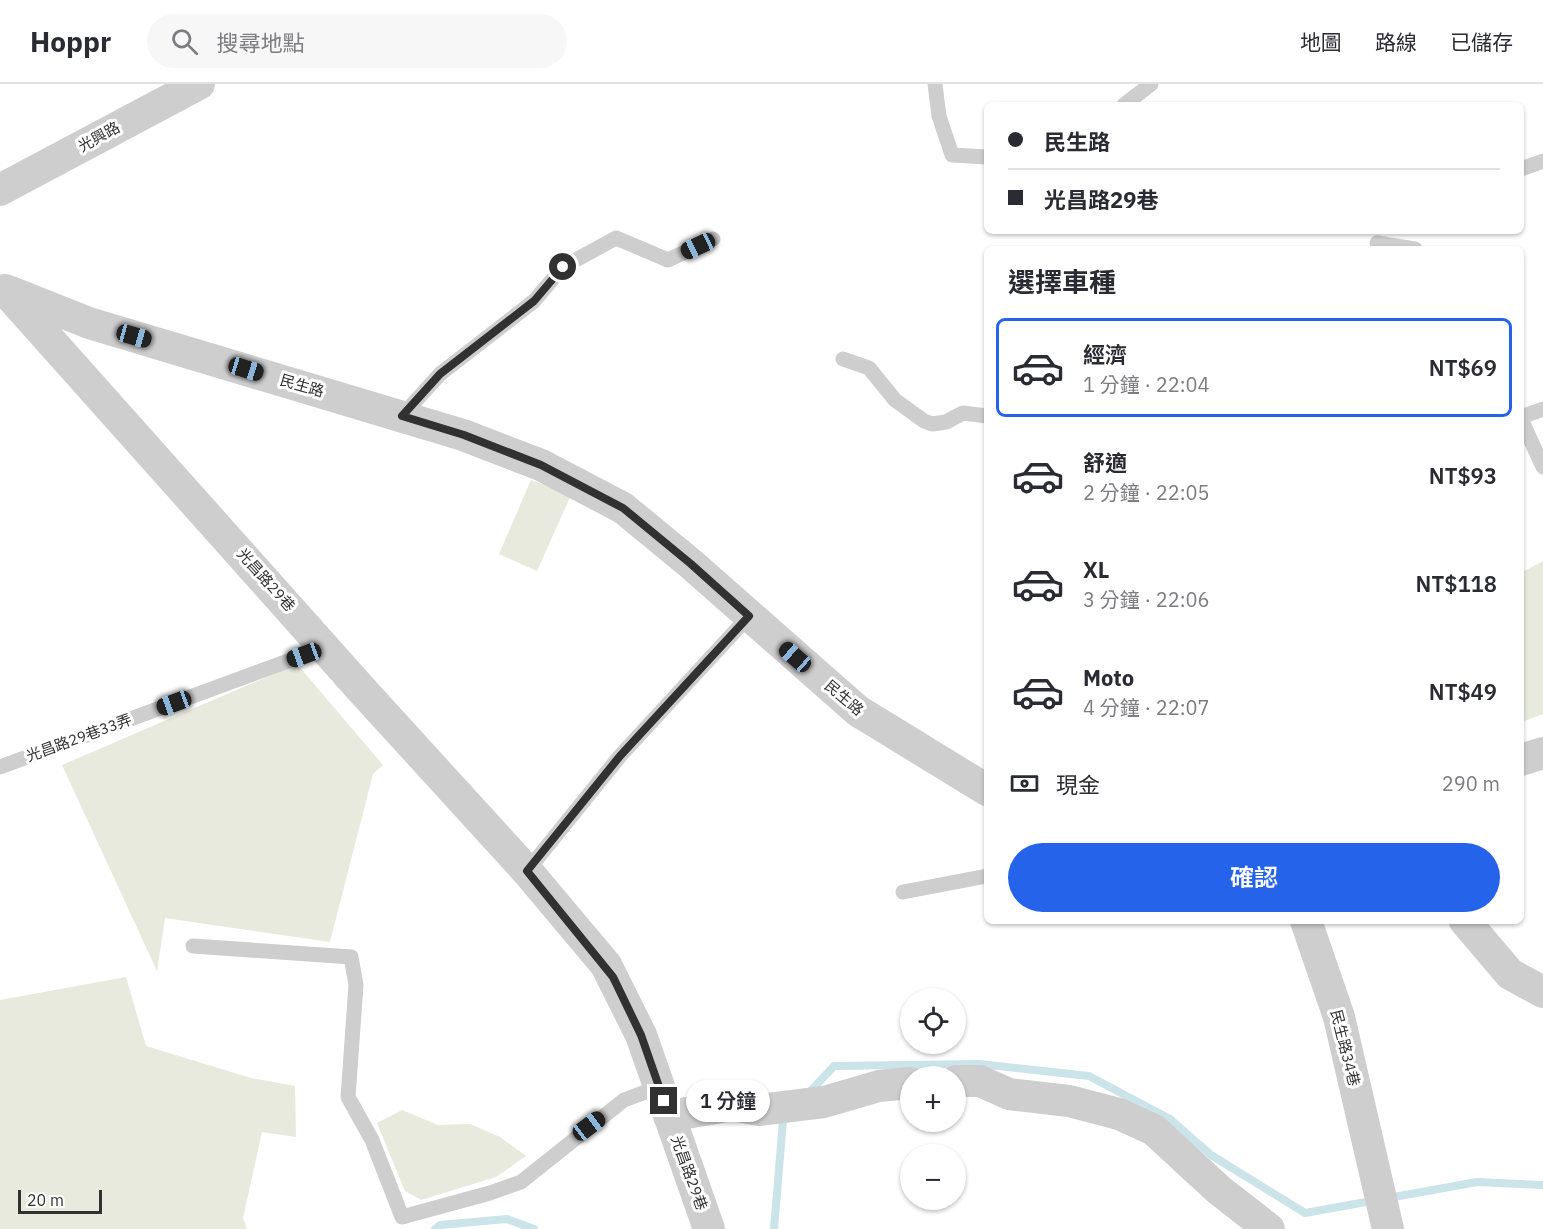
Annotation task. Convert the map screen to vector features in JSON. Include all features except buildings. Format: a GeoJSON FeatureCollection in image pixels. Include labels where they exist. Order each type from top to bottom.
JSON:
{"type":"FeatureCollection","features":[{"type":"Feature","properties":{"kind":"street","name":"光興路"},"geometry":{"type":"LineString","coordinates":[[0,190],[199,84]]}},
{"type":"Feature","properties":{"kind":"street","name":"民生路"},"geometry":{"type":"LineString","coordinates":[[2,287],[89,323],[464,435],[541,465],[623,508],[691,564],[858,711],[984,788]]}},
{"type":"Feature","properties":{"kind":"street","name":"光昌路29巷"},"geometry":{"type":"LineString","coordinates":[[2,287],[527,871],[606,966],[641,1035],[709,1229]]}},
{"type":"Feature","properties":{"kind":"street"},"geometry":{"type":"LineString","coordinates":[[1524,759],[1543,753]]}},
{"type":"Feature","properties":{"kind":"street","name":"民生路34巷"},"geometry":{"type":"LineString","coordinates":[[1307,924],[1339,1017],[1388,1229]]}},
{"type":"Feature","properties":{"kind":"street"},"geometry":{"type":"LineString","coordinates":[[1468,924],[1510,974],[1543,992]]}},
{"type":"Feature","properties":{"kind":"street"},"geometry":{"type":"LineString","coordinates":[[966,1081],[980,1081],[1009,1094],[1069,1101],[1119,1113],[1154,1130],[1219,1190],[1269,1229]]}},
{"type":"Feature","properties":{"kind":"street"},"geometry":{"type":"LineString","coordinates":[[669,1116],[733,1105],[759,1110],[824,1102],[879,1086],[900,1084]]}},
{"type":"Feature","properties":{"kind":"lane"},"geometry":{"type":"LineString","coordinates":[[935,84],[939,116],[952,155],[984,157]]}},
{"type":"Feature","properties":{"kind":"lane"},"geometry":{"type":"LineString","coordinates":[[1128,102],[1151,84]]}},
{"type":"Feature","properties":{"kind":"lane"},"geometry":{"type":"LineString","coordinates":[[1524,168],[1543,161]]}},
{"type":"Feature","properties":{"kind":"lane"},"geometry":{"type":"LineString","coordinates":[[402,416],[440,374],[534,301],[563,267],[616,238],[668,260],[713,239]]}},
{"type":"Feature","properties":{"kind":"lane"},"geometry":{"type":"LineString","coordinates":[[1377,243],[1396,246]]}},
{"type":"Feature","properties":{"kind":"lane"},"geometry":{"type":"LineString","coordinates":[[843,359],[869,368],[895,400],[924,421],[932,424],[946,422],[963,413],[984,416]]}},
{"type":"Feature","properties":{"kind":"lane"},"geometry":{"type":"LineString","coordinates":[[1524,417],[1543,409]]}},
{"type":"Feature","properties":{"kind":"lane"},"geometry":{"type":"LineString","coordinates":[[1524,425],[1543,467]]}},
{"type":"Feature","properties":{"kind":"lane"},"geometry":{"type":"LineString","coordinates":[[527,871],[620,756],[749,616]]}},
{"type":"Feature","properties":{"kind":"lane","name":"光昌路29巷33弄"},"geometry":{"type":"LineString","coordinates":[[0,767],[326,647]]}},
{"type":"Feature","properties":{"kind":"lane"},"geometry":{"type":"LineString","coordinates":[[903,892],[984,877]]}},
{"type":"Feature","properties":{"kind":"lane"},"geometry":{"type":"LineString","coordinates":[[194,946],[351,957],[356,985],[348,1097],[372,1140],[402,1217],[490,1193],[521,1182],[624,1100],[659,1087]]}},
{"type":"Feature","properties":{"kind":"shaded area"},"geometry":{"type":"Polygon","coordinates":[[[531,480],[571,495],[537,571],[499,554],[531,480]]]}},
{"type":"Feature","properties":{"kind":"shaded area"},"geometry":{"type":"Polygon","coordinates":[[[1543,561],[1543,714],[1524,721],[1524,571],[1543,561]]]}},
{"type":"Feature","properties":{"kind":"shaded area"},"geometry":{"type":"Polygon","coordinates":[[[297,664],[383,765],[373,774],[330,942],[165,918],[157,971],[62,765],[297,664]]]}},
{"type":"Feature","properties":{"kind":"shaded area"},"geometry":{"type":"Polygon","coordinates":[[[126,977],[146,1046],[251,1078],[295,1086],[296,1137],[262,1132],[243,1218],[247,1229],[0,1229],[0,1000],[126,977]]]}},
{"type":"Feature","properties":{"kind":"shaded area"},"geometry":{"type":"Polygon","coordinates":[[[402,1110],[438,1125],[470,1124],[500,1137],[526,1156],[496,1177],[421,1200],[405,1191],[377,1123],[402,1110]]]}},
{"type":"Feature","properties":{"kind":"waterway"},"geometry":{"type":"LineString","coordinates":[[807,1095],[834,1066],[980,1064],[1089,1076],[1170,1119],[1211,1155],[1305,1213],[1477,1182],[1543,1185]]}},
{"type":"Feature","properties":{"kind":"waterway"},"geometry":{"type":"LineString","coordinates":[[774,1229],[783,1121],[788,1115]]}},
{"type":"Feature","properties":{"kind":"waterway"},"geometry":{"type":"LineString","coordinates":[[435,1229],[440,1225],[507,1219],[534,1229]]}},
{"type":"Feature","properties":{"kind":"route"},"geometry":{"type":"LineString","coordinates":[[563,267],[534,301],[440,374],[402,416],[464,435],[541,465],[623,508],[749,616],[620,756],[527,871],[613,977],[641,1035],[664,1101]]}}]}
